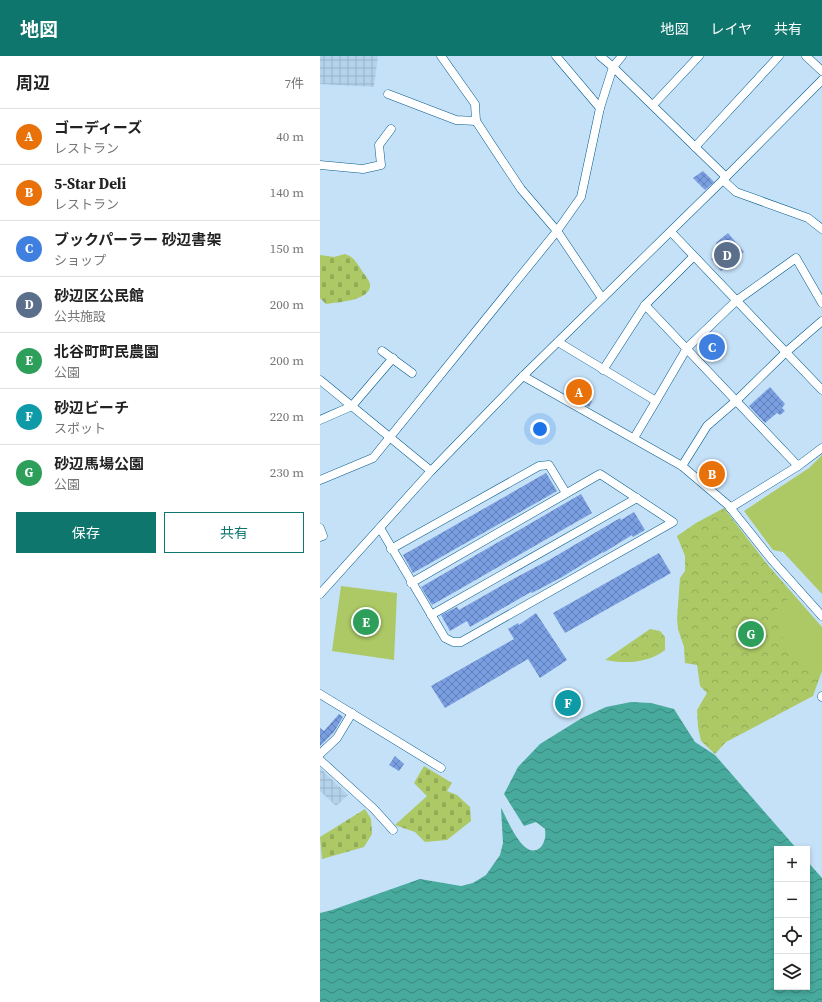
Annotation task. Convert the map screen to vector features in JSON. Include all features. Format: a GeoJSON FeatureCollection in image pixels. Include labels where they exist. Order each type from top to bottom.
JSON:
{"type":"FeatureCollection","features":[{"type":"Feature","properties":{"kind":"street"},"geometry":{"type":"LineString","coordinates":[[441,56],[474,104],[476,121],[521,189],[556,231],[602,298]]}},
{"type":"Feature","properties":{"kind":"street"},"geometry":{"type":"LineString","coordinates":[[556,56],[600,108]]}},
{"type":"Feature","properties":{"kind":"street"},"geometry":{"type":"LineString","coordinates":[[600,56],[695,147],[736,192],[808,218],[822,230]]}},
{"type":"Feature","properties":{"kind":"street"},"geometry":{"type":"LineString","coordinates":[[320,480],[373,458],[556,231],[581,197],[600,108],[613,67],[622,56]]}},
{"type":"Feature","properties":{"kind":"street"},"geometry":{"type":"LineString","coordinates":[[653,106],[699,56]]}},
{"type":"Feature","properties":{"kind":"street"},"geometry":{"type":"LineString","coordinates":[[695,147],[780,56]]}},
{"type":"Feature","properties":{"kind":"street"},"geometry":{"type":"LineString","coordinates":[[806,56],[822,71]]}},
{"type":"Feature","properties":{"kind":"street"},"geometry":{"type":"LineString","coordinates":[[320,594],[431,471],[523,376],[725,179],[822,80]]}},
{"type":"Feature","properties":{"kind":"street"},"geometry":{"type":"LineString","coordinates":[[388,94],[456,120],[476,121]]}},
{"type":"Feature","properties":{"kind":"street"},"geometry":{"type":"LineString","coordinates":[[320,165],[363,169],[381,165],[379,145],[391,129]]}},
{"type":"Feature","properties":{"kind":"street"},"geometry":{"type":"LineString","coordinates":[[671,232],[784,353],[822,390]]}},
{"type":"Feature","properties":{"kind":"street"},"geometry":{"type":"LineString","coordinates":[[604,370],[645,305],[693,257]]}},
{"type":"Feature","properties":{"kind":"street"},"geometry":{"type":"LineString","coordinates":[[634,438],[686,348],[736,301],[796,258],[822,303]]}},
{"type":"Feature","properties":{"kind":"street"},"geometry":{"type":"LineString","coordinates":[[645,305],[737,400],[798,466]]}},
{"type":"Feature","properties":{"kind":"street"},"geometry":{"type":"LineString","coordinates":[[682,466],[707,426],[737,400],[784,353],[822,321]]}},
{"type":"Feature","properties":{"kind":"street"},"geometry":{"type":"LineString","coordinates":[[558,342],[656,401]]}},
{"type":"Feature","properties":{"kind":"street"},"geometry":{"type":"LineString","coordinates":[[382,351],[394,358],[412,373]]}},
{"type":"Feature","properties":{"kind":"street"},"geometry":{"type":"LineString","coordinates":[[320,420],[352,406],[394,358]]}},
{"type":"Feature","properties":{"kind":"street"},"geometry":{"type":"LineString","coordinates":[[523,376],[682,466],[730,508],[772,560],[822,616]]}},
{"type":"Feature","properties":{"kind":"street"},"geometry":{"type":"LineString","coordinates":[[320,380],[431,471]]}},
{"type":"Feature","properties":{"kind":"street"},"geometry":{"type":"LineString","coordinates":[[730,508],[798,466],[822,448]]}},
{"type":"Feature","properties":{"kind":"street"},"geometry":{"type":"LineString","coordinates":[[391,549],[540,466],[549,465],[566,493]]}},
{"type":"Feature","properties":{"kind":"street"},"geometry":{"type":"LineString","coordinates":[[380,528],[391,549],[445,638],[453,642],[461,642],[673,522],[600,474],[412,583]]}},
{"type":"Feature","properties":{"kind":"street"},"geometry":{"type":"LineString","coordinates":[[430,615],[637,498]]}},
{"type":"Feature","properties":{"kind":"street"},"geometry":{"type":"LineString","coordinates":[[320,528],[323,536],[320,537]]}},
{"type":"Feature","properties":{"kind":"street"},"geometry":{"type":"LineString","coordinates":[[320,694],[441,768]]}},
{"type":"Feature","properties":{"kind":"street"},"geometry":{"type":"LineString","coordinates":[[320,754],[336,738],[352,713]]}},
{"type":"Feature","properties":{"kind":"street"},"geometry":{"type":"LineString","coordinates":[[320,760],[374,809],[393,830]]}},
{"type":"Feature","properties":{"kind":"shaded area"},"geometry":{"type":"Polygon","coordinates":[[[320,56],[378,56],[374,87],[320,84],[320,56]]]}},
{"type":"Feature","properties":{"kind":"shaded area"},"geometry":{"type":"Polygon","coordinates":[[[320,768],[348,795],[336,806],[320,791],[320,768]]]}},
{"type":"Feature","properties":{"kind":"green space"},"geometry":{"type":"Polygon","coordinates":[[[345,254],[355,261],[367,278],[370,284],[369,290],[366,294],[353,300],[326,304],[320,298],[320,255],[334,257],[345,254]]]}},
{"type":"Feature","properties":{"kind":"green space"},"geometry":{"type":"Polygon","coordinates":[[[822,455],[822,594],[783,552],[773,550],[744,511],[809,468],[822,455]]]}},
{"type":"Feature","properties":{"kind":"green space"},"geometry":{"type":"Polygon","coordinates":[[[724,508],[767,564],[822,627],[822,671],[813,696],[726,742],[715,754],[701,741],[697,710],[707,693],[700,686],[697,665],[685,663],[684,647],[678,629],[677,619],[680,578],[685,571],[685,556],[677,536],[696,523],[724,508]]]}},
{"type":"Feature","properties":{"kind":"green space"},"geometry":{"type":"Polygon","coordinates":[[[341,586],[397,593],[394,660],[332,651],[341,586]]]}},
{"type":"Feature","properties":{"kind":"green space"},"geometry":{"type":"Polygon","coordinates":[[[792,596],[822,631],[822,662],[816,676],[780,634],[783,630],[770,616],[792,596]]]}},
{"type":"Feature","properties":{"kind":"green space"},"geometry":{"type":"Polygon","coordinates":[[[650,629],[660,631],[665,637],[665,650],[652,658],[644,660],[621,662],[605,660],[650,629]]]}},
{"type":"Feature","properties":{"kind":"green space"},"geometry":{"type":"Polygon","coordinates":[[[424,766],[452,783],[447,791],[457,795],[470,807],[471,821],[447,840],[425,842],[415,832],[395,825],[427,796],[414,783],[424,766]]]}},
{"type":"Feature","properties":{"kind":"green space"},"geometry":{"type":"Polygon","coordinates":[[[365,809],[371,819],[372,834],[364,847],[322,859],[320,837],[365,809]]]}},
{"type":"Feature","properties":{"kind":"water"},"geometry":{"type":"Polygon","coordinates":[[[631,702],[651,703],[674,709],[695,742],[715,755],[794,846],[774,846],[774,990],[810,990],[810,864],[822,878],[822,1002],[320,1002],[320,913],[420,879],[461,886],[473,883],[486,875],[500,855],[503,843],[501,808],[512,830],[523,845],[529,849],[535,850],[541,847],[545,839],[545,829],[536,822],[524,826],[504,794],[518,767],[540,744],[582,718],[606,707],[631,702]]]}},
{"type":"Feature","properties":{"kind":"building"},"geometry":{"type":"Polygon","coordinates":[[[703,171],[714,182],[705,190],[693,178],[703,171]]]}},
{"type":"Feature","properties":{"kind":"building"},"geometry":{"type":"Polygon","coordinates":[[[728,233],[744,252],[721,271],[711,259],[722,250],[716,243],[728,233]]]}},
{"type":"Feature","properties":{"kind":"building"},"geometry":{"type":"Polygon","coordinates":[[[770,387],[785,404],[782,408],[785,411],[780,415],[777,413],[765,423],[749,406],[770,387]]]}},
{"type":"Feature","properties":{"kind":"building"},"geometry":{"type":"Polygon","coordinates":[[[575,388],[589,396],[588,399],[592,401],[589,407],[570,396],[575,388]]]}},
{"type":"Feature","properties":{"kind":"building"},"geometry":{"type":"Polygon","coordinates":[[[546,473],[557,491],[413,573],[403,555],[546,473]]]}},
{"type":"Feature","properties":{"kind":"building"},"geometry":{"type":"Polygon","coordinates":[[[581,494],[592,513],[432,605],[421,587],[581,494]]]}},
{"type":"Feature","properties":{"kind":"building"},"geometry":{"type":"Polygon","coordinates":[[[634,512],[645,530],[633,537],[632,535],[562,577],[532,593],[531,592],[470,627],[467,621],[450,631],[441,615],[457,607],[459,610],[549,560],[620,518],[621,520],[634,512]]]}},
{"type":"Feature","properties":{"kind":"building"},"geometry":{"type":"Polygon","coordinates":[[[659,553],[671,573],[565,633],[553,613],[659,553]]]}},
{"type":"Feature","properties":{"kind":"building"},"geometry":{"type":"Polygon","coordinates":[[[536,613],[567,660],[540,678],[528,659],[445,708],[431,686],[514,639],[508,629],[518,623],[519,625],[536,613]]]}},
{"type":"Feature","properties":{"kind":"building"},"geometry":{"type":"Polygon","coordinates":[[[339,714],[343,717],[334,732],[320,746],[320,728],[324,731],[339,714]]]}},
{"type":"Feature","properties":{"kind":"building"},"geometry":{"type":"Polygon","coordinates":[[[395,756],[404,764],[399,771],[389,765],[395,756]]]}},
{"type":"Feature","properties":{"kind":"place","name":"砂辺区公民館"},"geometry":{"type":"Point","coordinates":[727,255]}},
{"type":"Feature","properties":{"kind":"place","name":"ブックパーラー 砂辺書架"},"geometry":{"type":"Point","coordinates":[712,347]}},
{"type":"Feature","properties":{"kind":"place","name":"ゴーディーズ"},"geometry":{"type":"Point","coordinates":[579,392]}},
{"type":"Feature","properties":{"kind":"place","name":"5-Star Deli"},"geometry":{"type":"Point","coordinates":[712,474]}},
{"type":"Feature","properties":{"kind":"place","name":"北谷町町民農園"},"geometry":{"type":"Point","coordinates":[366,622]}},
{"type":"Feature","properties":{"kind":"place","name":"砂辺馬場公園"},"geometry":{"type":"Point","coordinates":[751,634]}},
{"type":"Feature","properties":{"kind":"place","name":"砂辺ビーチ"},"geometry":{"type":"Point","coordinates":[568,703]}}]}
